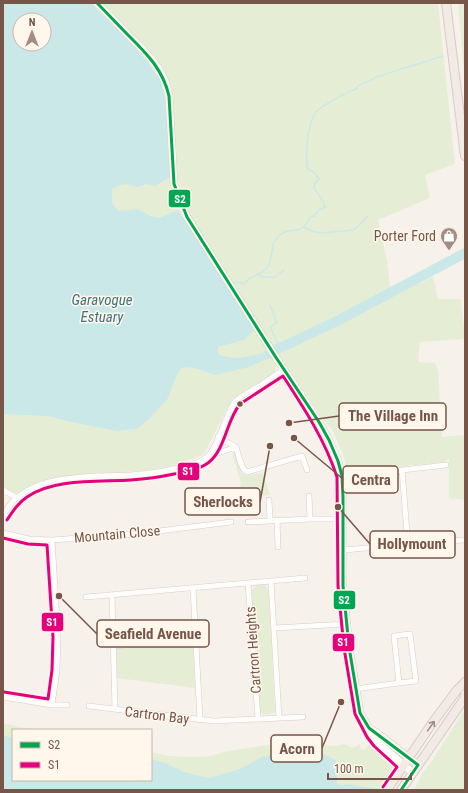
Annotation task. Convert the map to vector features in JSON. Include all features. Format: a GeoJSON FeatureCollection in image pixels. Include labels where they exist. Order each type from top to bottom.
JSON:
{"type":"FeatureCollection","features":[{"type":"Feature","properties":{"kind":"highway"},"geometry":{"type":"LineString","coordinates":[[446,3],[465,156]]}},
{"type":"Feature","properties":{"kind":"highway"},"geometry":{"type":"LineString","coordinates":[[387,790],[444,708],[465,682]]}},
{"type":"Feature","properties":{"kind":"highway"},"geometry":{"type":"LineString","coordinates":[[401,790],[464,699],[465,694]]}},
{"type":"Feature","properties":{"kind":"main road"},"geometry":{"type":"LineString","coordinates":[[97,3],[149,56],[163,76],[168,87],[169,96],[174,184],[181,204],[187,217],[275,356],[319,422],[338,461],[342,476],[343,586],[355,689],[360,713],[371,734],[378,743],[413,773]]}},
{"type":"Feature","properties":{"kind":"main road"},"geometry":{"type":"LineString","coordinates":[[369,728],[418,765]]}},
{"type":"Feature","properties":{"kind":"street"},"geometry":{"type":"LineString","coordinates":[[209,456],[229,413],[237,400],[284,369]]}},
{"type":"Feature","properties":{"kind":"street"},"geometry":{"type":"LineString","coordinates":[[218,437],[236,447],[242,468],[247,472],[302,456],[306,470]]}},
{"type":"Feature","properties":{"kind":"street"},"geometry":{"type":"LineString","coordinates":[[3,517],[7,508],[17,498],[31,489],[46,483],[74,478],[132,475],[163,471],[192,464],[209,456],[236,447]]}},
{"type":"Feature","properties":{"kind":"street"},"geometry":{"type":"LineString","coordinates":[[349,476],[446,465]]}},
{"type":"Feature","properties":{"kind":"street"},"geometry":{"type":"LineString","coordinates":[[402,470],[408,546]]}},
{"type":"Feature","properties":{"kind":"street"},"geometry":{"type":"LineString","coordinates":[[3,490],[17,498]]}},
{"type":"Feature","properties":{"kind":"street"},"geometry":{"type":"LineString","coordinates":[[309,496],[310,518]]}},
{"type":"Feature","properties":{"kind":"street"},"geometry":{"type":"LineString","coordinates":[[269,500],[270,520]]}},
{"type":"Feature","properties":{"kind":"street"},"geometry":{"type":"LineString","coordinates":[[248,522],[310,518],[343,519]]}},
{"type":"Feature","properties":{"kind":"street"},"geometry":{"type":"LineString","coordinates":[[277,520],[278,547]]}},
{"type":"Feature","properties":{"kind":"street","name":"Mountain Close"},"geometry":{"type":"LineString","coordinates":[[3,533],[29,540],[52,540],[135,534],[230,522]]}},
{"type":"Feature","properties":{"kind":"street"},"geometry":{"type":"LineString","coordinates":[[52,540],[58,637],[57,670],[52,705]]}},
{"type":"Feature","properties":{"kind":"street"},"geometry":{"type":"LineString","coordinates":[[343,550],[408,546],[463,540]]}},
{"type":"Feature","properties":{"kind":"street"},"geometry":{"type":"LineString","coordinates":[[86,597],[305,578]]}},
{"type":"Feature","properties":{"kind":"street","name":"Cartron Heights"},"geometry":{"type":"LineString","coordinates":[[271,581],[279,718]]}},
{"type":"Feature","properties":{"kind":"street","name":"Cartron Heights"},"geometry":{"type":"LineString","coordinates":[[248,583],[258,718]]}},
{"type":"Feature","properties":{"kind":"street","name":"Cartron Bay"},"geometry":{"type":"LineString","coordinates":[[193,588],[200,720]]}},
{"type":"Feature","properties":{"kind":"street","name":"Cartron Bay"},"geometry":{"type":"LineString","coordinates":[[112,595],[115,709]]}},
{"type":"Feature","properties":{"kind":"street","name":"Cartron Heights"},"geometry":{"type":"LineString","coordinates":[[274,628],[347,624]]}},
{"type":"Feature","properties":{"kind":"street"},"geometry":{"type":"LineString","coordinates":[[355,689],[416,681],[410,634],[394,636],[399,683]]}},
{"type":"Feature","properties":{"kind":"street"},"geometry":{"type":"LineString","coordinates":[[114,646],[196,639]]}},
{"type":"Feature","properties":{"kind":"street"},"geometry":{"type":"LineString","coordinates":[[3,696],[52,705],[67,705]]}},
{"type":"Feature","properties":{"kind":"street","name":"Cartron Bay"},"geometry":{"type":"LineString","coordinates":[[89,706],[172,715],[200,720],[227,721],[258,718]]}},
{"type":"Feature","properties":{"kind":"street"},"geometry":{"type":"LineString","coordinates":[[258,718],[303,717]]}},
{"type":"Feature","properties":{"kind":"green space","name":"Garavogue Estuary"},"geometry":{"type":"Polygon","coordinates":[[[3,3],[91,3],[148,62],[165,98],[171,193],[178,210],[277,365],[275,372],[232,399],[204,454],[200,456],[171,466],[143,471],[97,473],[52,478],[39,482],[19,493],[14,493],[3,488],[3,3]]]}},
{"type":"Feature","properties":{"kind":"green space"},"geometry":{"type":"Polygon","coordinates":[[[101,3],[438,3],[455,164],[425,175],[430,198],[378,220],[387,260],[390,286],[389,290],[335,321],[295,337],[275,349],[192,220],[184,201],[178,181],[172,98],[168,79],[158,61],[101,3]]]}},
{"type":"Feature","properties":{"kind":"green space"},"geometry":{"type":"Polygon","coordinates":[[[458,3],[465,3],[465,86],[458,3]]]}},
{"type":"Feature","properties":{"kind":"green space"},"geometry":{"type":"Polygon","coordinates":[[[433,276],[438,299],[460,299],[465,337],[462,339],[420,342],[418,362],[435,363],[438,370],[442,437],[465,435],[465,500],[449,498],[449,458],[444,462],[348,472],[342,452],[333,431],[322,418],[278,354],[285,351],[288,347],[325,331],[396,291],[423,282],[433,276]]]}},
{"type":"Feature","properties":{"kind":"green space"},"geometry":{"type":"Polygon","coordinates":[[[234,452],[236,454],[241,472],[246,475],[263,473],[270,495],[237,498],[241,483],[232,453],[234,452]]]}},
{"type":"Feature","properties":{"kind":"green space"},"geometry":{"type":"Polygon","coordinates":[[[256,585],[265,585],[269,592],[275,711],[267,715],[259,711],[251,592],[256,585]]]}},
{"type":"Feature","properties":{"kind":"green space"},"geometry":{"type":"Polygon","coordinates":[[[193,642],[195,688],[117,678],[116,649],[193,642]]]}},
{"type":"Feature","properties":{"kind":"green space"},"geometry":{"type":"Polygon","coordinates":[[[465,709],[465,790],[414,790],[422,774],[465,709]]]}},
{"type":"Feature","properties":{"kind":"green space"},"geometry":{"type":"Polygon","coordinates":[[[3,723],[33,729],[12,729],[12,781],[152,781],[152,752],[170,756],[211,756],[228,751],[282,743],[337,746],[344,744],[353,748],[360,744],[361,750],[366,748],[371,742],[389,756],[394,766],[392,776],[380,790],[344,786],[337,790],[3,790],[3,723]]]}},
{"type":"Feature","properties":{"kind":"water","name":"Garavogue Estuary"},"geometry":{"type":"Polygon","coordinates":[[[3,3],[91,3],[148,62],[161,81],[165,98],[170,177],[155,186],[146,184],[138,187],[126,184],[120,185],[112,189],[112,203],[118,211],[138,209],[151,216],[159,218],[178,210],[243,309],[254,330],[244,340],[218,347],[218,354],[236,358],[256,355],[268,351],[272,357],[249,367],[215,375],[198,369],[187,367],[182,368],[176,377],[167,400],[137,429],[117,431],[47,416],[3,414],[3,3]]]}},
{"type":"Feature","properties":{"kind":"water"},"geometry":{"type":"Polygon","coordinates":[[[3,735],[12,738],[12,781],[152,781],[152,759],[165,763],[184,772],[209,778],[240,769],[262,757],[288,751],[323,754],[336,760],[337,784],[385,790],[3,790],[3,735]]]}},
{"type":"Feature","properties":{"kind":"waterway"},"geometry":{"type":"LineString","coordinates":[[233,283],[238,282],[244,284],[266,269],[270,262],[276,239],[283,233],[300,229],[305,225],[310,217],[314,216],[319,210],[325,207],[323,201],[314,188],[315,183],[319,179],[314,172],[308,169],[307,163],[309,132],[316,112],[324,105],[376,77],[443,56]]}},
{"type":"Feature","properties":{"kind":"waterway"},"geometry":{"type":"LineString","coordinates":[[304,227],[311,231],[321,233],[354,230],[367,217]]}},
{"type":"Feature","properties":{"kind":"waterway"},"geometry":{"type":"LineString","coordinates":[[269,353],[337,321],[465,253]]}},
{"type":"Feature","properties":{"kind":"waterway"},"geometry":{"type":"LineString","coordinates":[[259,274],[262,277],[275,277],[284,270]]}},
{"type":"Feature","properties":{"kind":"waterway"},"geometry":{"type":"LineString","coordinates":[[270,305],[277,323],[270,327],[277,342],[278,349]]}},
{"type":"Feature","properties":{"kind":"transit line","name":"S2"},"geometry":{"type":"LineString","coordinates":[[97,3],[149,57],[163,78],[169,96],[174,184],[187,217],[275,356],[319,422],[338,461],[342,476],[343,497],[343,586],[349,647],[360,713],[369,728],[418,765],[401,790]]}},
{"type":"Feature","properties":{"kind":"transit line","name":"S1"},"geometry":{"type":"LineString","coordinates":[[7,520],[24,499],[38,491],[50,487],[78,482],[152,478],[196,469],[208,463],[219,450],[235,411],[240,404],[283,376],[320,437],[337,477],[338,586],[344,648],[355,714],[367,737],[374,746],[397,767],[383,787]]}},
{"type":"Feature","properties":{"kind":"transit line","name":"S1"},"geometry":{"type":"LineString","coordinates":[[3,538],[28,544],[47,545],[53,637],[52,670],[48,699],[4,692]]}},
{"type":"Feature","properties":{"kind":"place","name":"Porter Ford"},"geometry":{"type":"Point","coordinates":[449,251]}},
{"type":"Feature","properties":{"kind":"place","name":"The Village Inn"},"geometry":{"type":"Point","coordinates":[289,423]}},
{"type":"Feature","properties":{"kind":"place","name":"Centra"},"geometry":{"type":"Point","coordinates":[294,438]}},
{"type":"Feature","properties":{"kind":"place","name":"Sherlocks"},"geometry":{"type":"Point","coordinates":[270,446]}},
{"type":"Feature","properties":{"kind":"place","name":"Hollymount"},"geometry":{"type":"Point","coordinates":[338,507]}},
{"type":"Feature","properties":{"kind":"place","name":"Seafield Avenue"},"geometry":{"type":"Point","coordinates":[59,596]}},
{"type":"Feature","properties":{"kind":"place","name":"Acorn"},"geometry":{"type":"Point","coordinates":[341,702]}}]}
